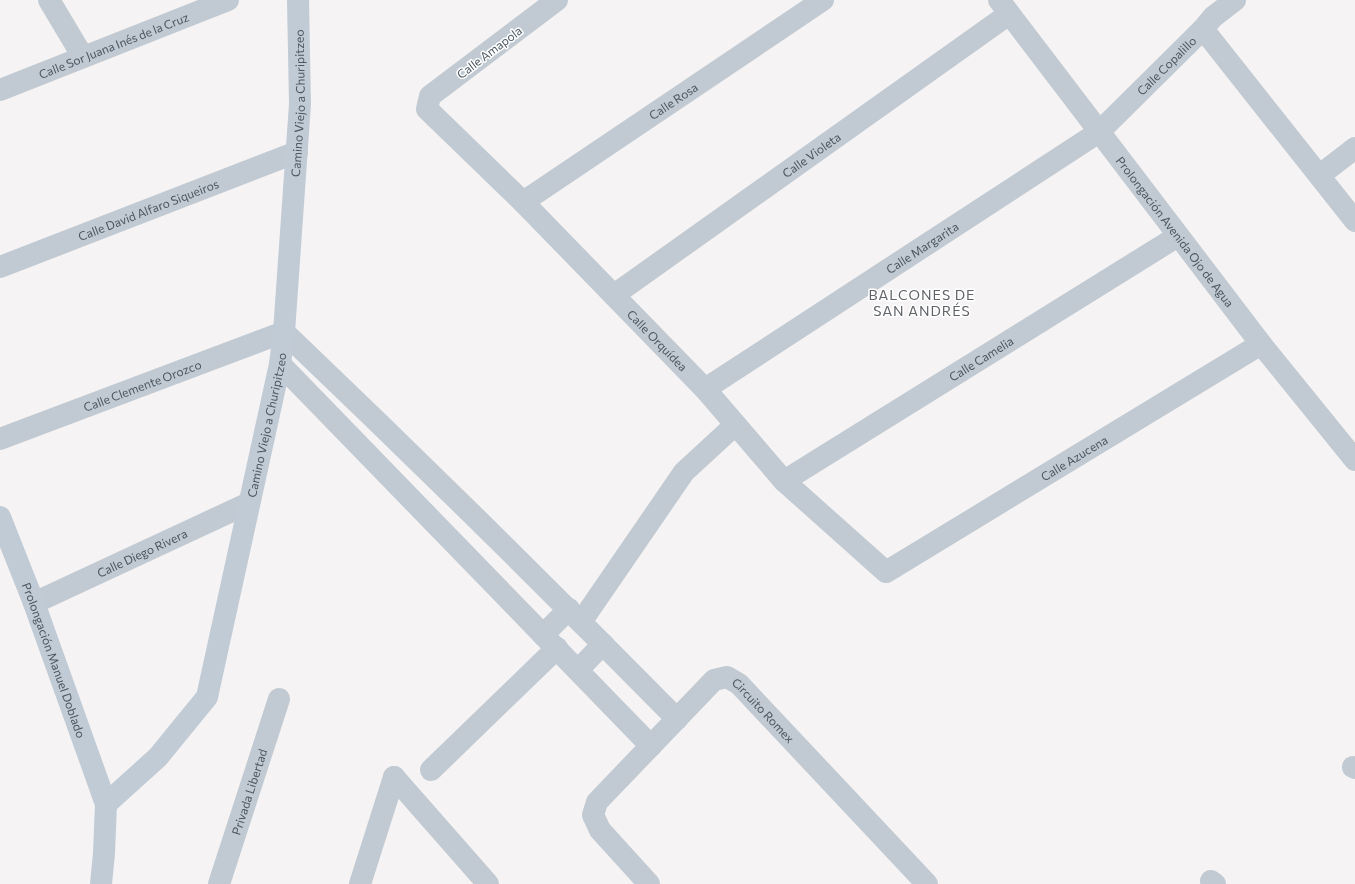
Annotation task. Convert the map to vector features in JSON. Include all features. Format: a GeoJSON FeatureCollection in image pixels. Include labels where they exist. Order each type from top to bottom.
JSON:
{"type":"FeatureCollection","features":[{"type":"Feature","properties":{"kind":"street"},"geometry":{"type":"LineString","coordinates":[[49,0],[83,57]]}},
{"type":"Feature","properties":{"kind":"street","name":"Calle Sor Juana Inés de la Cruz"},"geometry":{"type":"LineString","coordinates":[[0,90],[228,0]]}},
{"type":"Feature","properties":{"kind":"street","name":"Camino Viejo a Churipitzeo"},"geometry":{"type":"LineString","coordinates":[[106,804],[158,757],[208,697],[280,364],[284,332],[300,104],[298,0]]}},
{"type":"Feature","properties":{"kind":"street","name":"Calle Amapola"},"geometry":{"type":"LineString","coordinates":[[427,109],[430,96],[558,0]]}},
{"type":"Feature","properties":{"kind":"street","name":"Calle Rosa"},"geometry":{"type":"LineString","coordinates":[[523,202],[823,0]]}},
{"type":"Feature","properties":{"kind":"street","name":"Calle Copalillo"},"geometry":{"type":"LineString","coordinates":[[1098,132],[1203,29],[1213,17],[1235,0]]}},
{"type":"Feature","properties":{"kind":"street","name":"Prolongación Avenida Ojo de Agua"},"geometry":{"type":"LineString","coordinates":[[1004,7],[1261,344],[1355,460]]}},
{"type":"Feature","properties":{"kind":"street","name":"Calle Violeta"},"geometry":{"type":"LineString","coordinates":[[614,295],[1004,7]]}},
{"type":"Feature","properties":{"kind":"street"},"geometry":{"type":"LineString","coordinates":[[1203,29],[1355,221]]}},
{"type":"Feature","properties":{"kind":"street","name":"Calle Orquídea"},"geometry":{"type":"LineString","coordinates":[[427,109],[523,202],[705,389],[784,481],[886,572]]}},
{"type":"Feature","properties":{"kind":"street","name":"Calle Margarita"},"geometry":{"type":"LineString","coordinates":[[705,389],[1098,132]]}},
{"type":"Feature","properties":{"kind":"street"},"geometry":{"type":"LineString","coordinates":[[1320,175],[1355,148]]}},
{"type":"Feature","properties":{"kind":"street","name":"Calle David Alfaro Siqueiros"},"geometry":{"type":"LineString","coordinates":[[0,267],[297,152]]}},
{"type":"Feature","properties":{"kind":"street","name":"Calle Camelia"},"geometry":{"type":"LineString","coordinates":[[784,481],[1178,236]]}},
{"type":"Feature","properties":{"kind":"street"},"geometry":{"type":"LineString","coordinates":[[284,332],[412,454],[677,719]]}},
{"type":"Feature","properties":{"kind":"street","name":"Calle Clemente Orozco"},"geometry":{"type":"LineString","coordinates":[[0,439],[284,332]]}},
{"type":"Feature","properties":{"kind":"street","name":"Calle Azucena"},"geometry":{"type":"LineString","coordinates":[[886,572],[1261,344]]}},
{"type":"Feature","properties":{"kind":"street"},"geometry":{"type":"LineString","coordinates":[[280,364],[651,746]]}},
{"type":"Feature","properties":{"kind":"street"},"geometry":{"type":"LineString","coordinates":[[431,770],[575,616],[684,472],[735,425]]}},
{"type":"Feature","properties":{"kind":"street"},"geometry":{"type":"LineString","coordinates":[[390,477],[412,454]]}},
{"type":"Feature","properties":{"kind":"street","name":"Calle Diego Rivera"},"geometry":{"type":"LineString","coordinates":[[34,603],[249,503]]}},
{"type":"Feature","properties":{"kind":"street","name":"Prolongación Manuel Doblado"},"geometry":{"type":"LineString","coordinates":[[0,518],[34,603],[106,804]]}},
{"type":"Feature","properties":{"kind":"street"},"geometry":{"type":"LineString","coordinates":[[578,670],[603,644]]}},
{"type":"Feature","properties":{"kind":"street","name":"Circuito Romex"},"geometry":{"type":"LineString","coordinates":[[649,884],[600,830],[593,815],[598,802],[714,680],[727,677],[739,684],[927,884]]}},
{"type":"Feature","properties":{"kind":"street","name":"Privada Libertad"},"geometry":{"type":"LineString","coordinates":[[219,884],[279,699]]}},
{"type":"Feature","properties":{"kind":"street"},"geometry":{"type":"LineString","coordinates":[[360,884],[394,778],[488,884]]}},
{"type":"Feature","properties":{"kind":"street"},"geometry":{"type":"LineString","coordinates":[[101,884],[106,804]]}},
{"type":"Feature","properties":{"kind":"district","name":"BALCONES DE SAN ANDRÉS"},"geometry":{"type":"Point","coordinates":[922,302]}}]}
